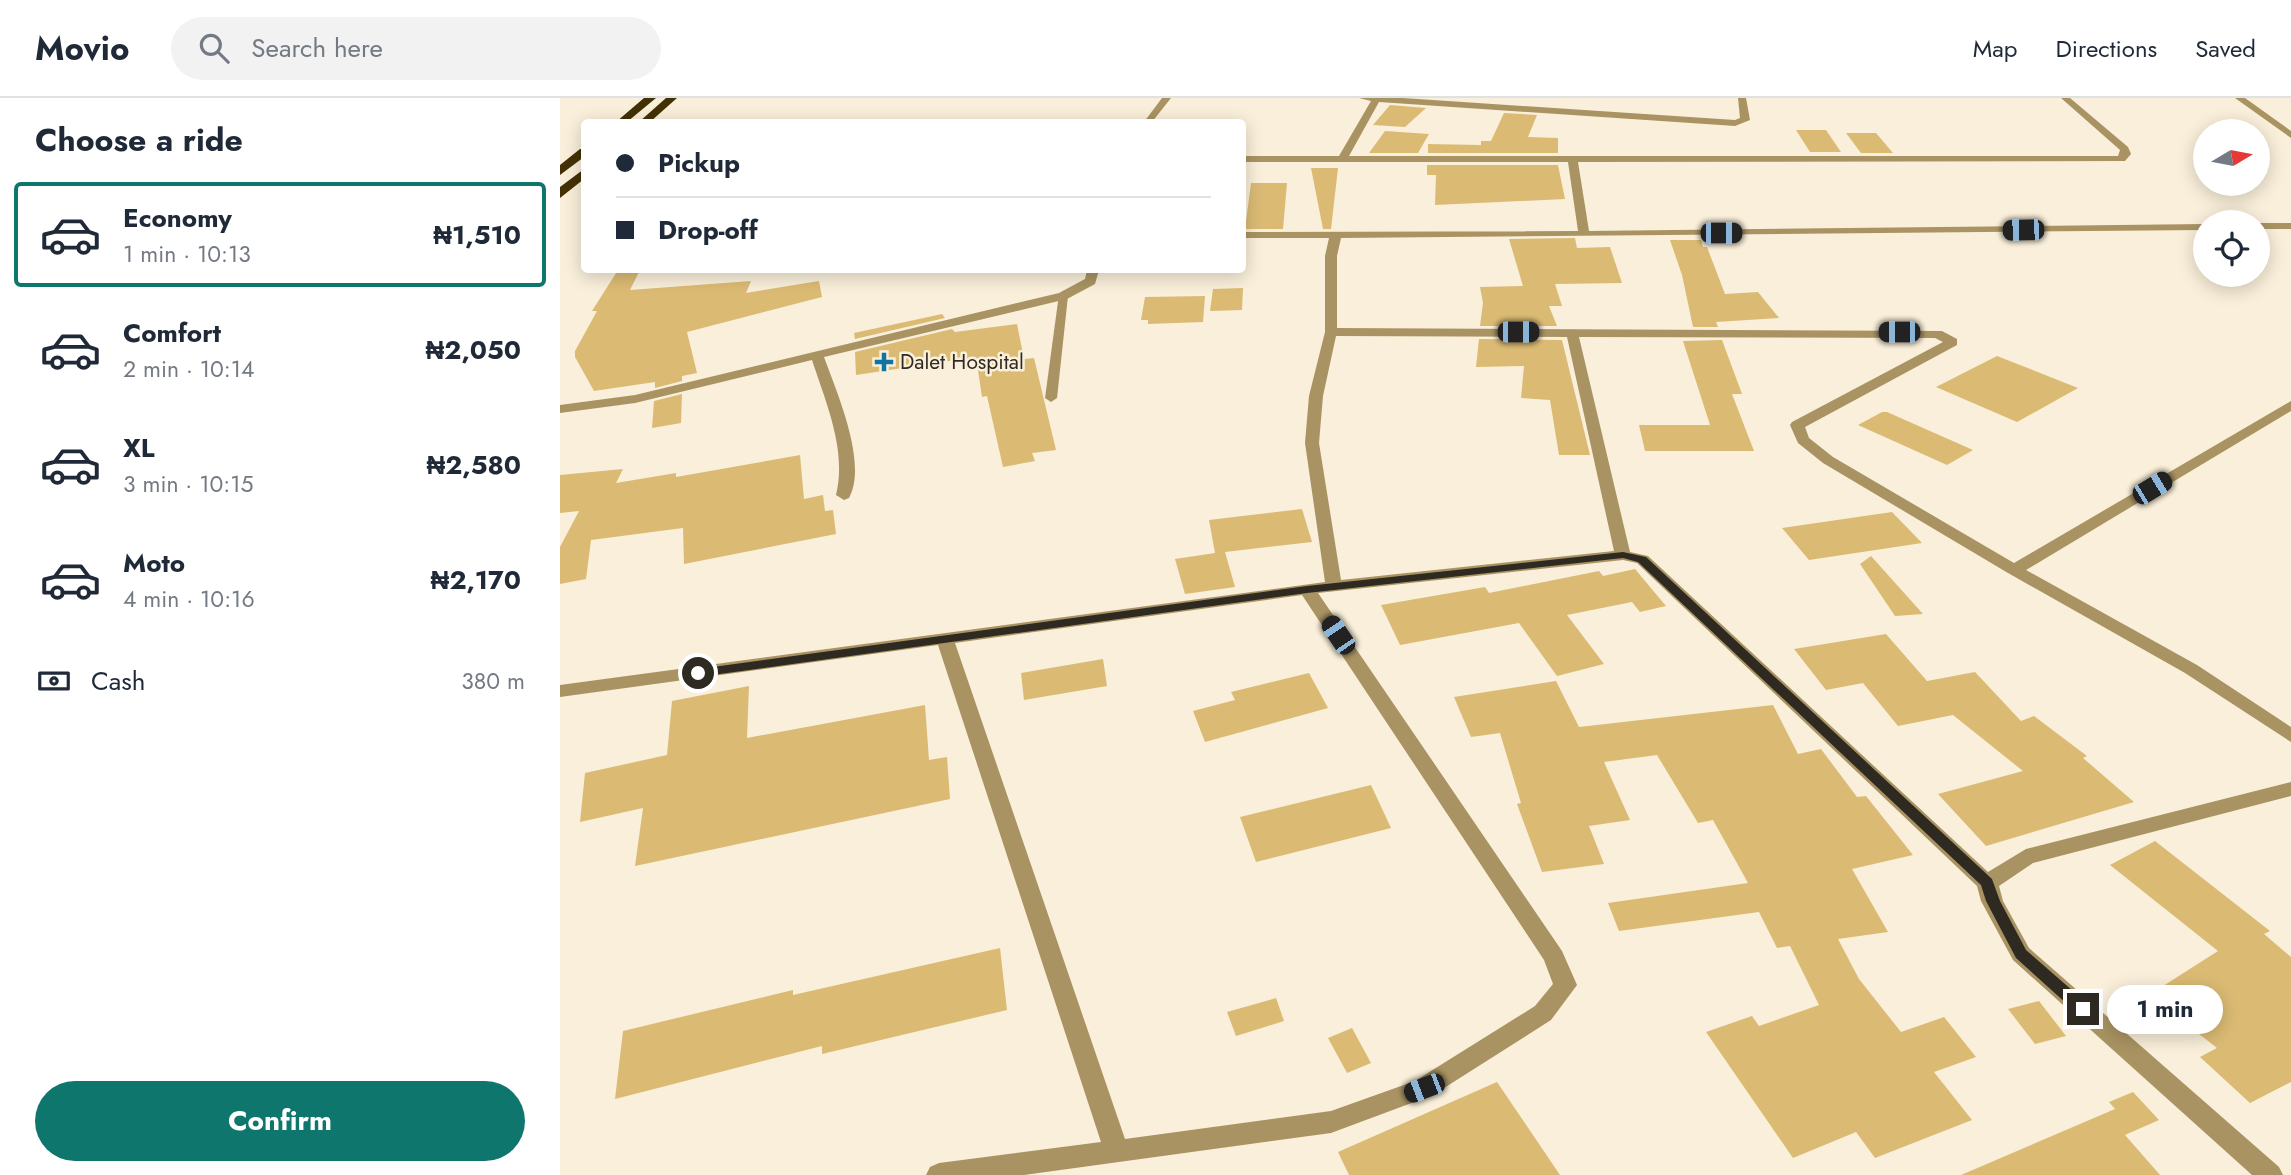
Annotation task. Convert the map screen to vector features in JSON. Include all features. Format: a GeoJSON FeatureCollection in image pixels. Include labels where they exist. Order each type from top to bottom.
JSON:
{"type":"FeatureCollection","features":[{"type":"Feature","properties":{"kind":"highway"},"geometry":{"type":"LineString","coordinates":[[625,119],[651,98]]}},
{"type":"Feature","properties":{"kind":"highway"},"geometry":{"type":"LineString","coordinates":[[648,119],[673,98]]}},
{"type":"Feature","properties":{"kind":"highway"},"geometry":{"type":"LineString","coordinates":[[560,171],[581,154]]}},
{"type":"Feature","properties":{"kind":"highway"},"geometry":{"type":"LineString","coordinates":[[560,194],[581,176]]}},
{"type":"Feature","properties":{"kind":"street"},"geometry":{"type":"LineString","coordinates":[[1150,119],[1167,98]]}},
{"type":"Feature","properties":{"kind":"street"},"geometry":{"type":"LineString","coordinates":[[1363,98],[1735,122],[1745,120],[1742,98]]}},
{"type":"Feature","properties":{"kind":"street"},"geometry":{"type":"LineString","coordinates":[[1246,159],[2121,159],[2126,154],[2125,149],[2111,135],[2065,98]]}},
{"type":"Feature","properties":{"kind":"street"},"geometry":{"type":"LineString","coordinates":[[2239,98],[2291,135]]}},
{"type":"Feature","properties":{"kind":"street"},"geometry":{"type":"LineString","coordinates":[[1343,158],[1376,99]]}},
{"type":"Feature","properties":{"kind":"street"},"geometry":{"type":"LineString","coordinates":[[1573,159],[1584,234]]}},
{"type":"Feature","properties":{"kind":"street"},"geometry":{"type":"LineString","coordinates":[[2270,226],[2291,226]]}},
{"type":"Feature","properties":{"kind":"street"},"geometry":{"type":"LineString","coordinates":[[1246,235],[2193,227]]}},
{"type":"Feature","properties":{"kind":"street"},"geometry":{"type":"LineString","coordinates":[[1334,587],[1312,443],[1316,397],[1331,332],[1331,256],[1336,234]]}},
{"type":"Feature","properties":{"kind":"street"},"geometry":{"type":"LineString","coordinates":[[560,409],[600,406],[635,399],[1063,296],[1091,281],[1092,273]]}},
{"type":"Feature","properties":{"kind":"street"},"geometry":{"type":"LineString","coordinates":[[1331,332],[1927,332],[1945,336],[1952,342],[1797,425],[1803,440],[1828,460],[2014,570],[2191,669],[2291,736]]}},
{"type":"Feature","properties":{"kind":"street"},"geometry":{"type":"LineString","coordinates":[[1572,332],[1623,555]]}},
{"type":"Feature","properties":{"kind":"street"},"geometry":{"type":"LineString","coordinates":[[817,355],[841,426],[848,485],[844,495]]}},
{"type":"Feature","properties":{"kind":"street"},"geometry":{"type":"LineString","coordinates":[[2014,570],[2291,405]]}},
{"type":"Feature","properties":{"kind":"street"},"geometry":{"type":"LineString","coordinates":[[560,691],[1307,589],[1623,555],[1642,559],[1987,883],[1993,901],[2021,954],[2270,1175]]}},
{"type":"Feature","properties":{"kind":"street"},"geometry":{"type":"LineString","coordinates":[[939,1175],[1331,1122],[1424,1088],[1543,1013],[1565,985],[1555,957],[1307,589]]}},
{"type":"Feature","properties":{"kind":"street"},"geometry":{"type":"LineString","coordinates":[[945,640],[1117,1152]]}},
{"type":"Feature","properties":{"kind":"street"},"geometry":{"type":"LineString","coordinates":[[1987,883],[2026,857],[2291,789]]}},
{"type":"Feature","properties":{"kind":"lane"},"geometry":{"type":"LineString","coordinates":[[1051,398],[1063,296]]}},
{"type":"Feature","properties":{"kind":"building"},"geometry":{"type":"Polygon","coordinates":[[[1390,105],[1426,108],[1405,127],[1373,125],[1390,105]]]}},
{"type":"Feature","properties":{"kind":"building"},"geometry":{"type":"Polygon","coordinates":[[[1504,113],[1537,115],[1528,137],[1558,138],[1558,153],[1428,153],[1428,144],[1481,145],[1481,141],[1491,141],[1504,113]]]}},
{"type":"Feature","properties":{"kind":"building"},"geometry":{"type":"Polygon","coordinates":[[[1796,130],[1826,130],[1841,152],[1810,152],[1796,130]]]}},
{"type":"Feature","properties":{"kind":"building"},"geometry":{"type":"Polygon","coordinates":[[[1385,131],[1429,134],[1418,153],[1369,153],[1385,131]]]}},
{"type":"Feature","properties":{"kind":"building"},"geometry":{"type":"Polygon","coordinates":[[[1846,133],[1876,133],[1893,153],[1861,153],[1846,133]]]}},
{"type":"Feature","properties":{"kind":"building"},"geometry":{"type":"Polygon","coordinates":[[[1427,165],[1558,165],[1565,199],[1435,205],[1436,175],[1427,175],[1427,165]]]}},
{"type":"Feature","properties":{"kind":"building"},"geometry":{"type":"Polygon","coordinates":[[[1311,168],[1338,168],[1331,229],[1323,229],[1311,168]]]}},
{"type":"Feature","properties":{"kind":"building"},"geometry":{"type":"Polygon","coordinates":[[[1251,183],[1287,183],[1283,229],[1246,229],[1251,183]]]}},
{"type":"Feature","properties":{"kind":"building"},"geometry":{"type":"Polygon","coordinates":[[[1575,238],[1577,248],[1610,247],[1622,283],[1555,284],[1562,306],[1549,306],[1557,326],[1480,326],[1483,303],[1480,287],[1523,286],[1509,239],[1575,238]]]}},
{"type":"Feature","properties":{"kind":"building"},"geometry":{"type":"Polygon","coordinates":[[[1670,240],[1701,240],[1703,247],[1707,247],[1725,294],[1758,292],[1779,318],[1716,322],[1718,327],[1693,327],[1682,275],[1670,240]]]}},
{"type":"Feature","properties":{"kind":"building"},"geometry":{"type":"Polygon","coordinates":[[[616,273],[638,273],[630,290],[751,281],[746,293],[819,281],[822,297],[687,332],[697,373],[682,376],[682,381],[655,388],[655,382],[594,391],[575,357],[575,351],[597,311],[592,311],[616,273]]]}},
{"type":"Feature","properties":{"kind":"building"},"geometry":{"type":"Polygon","coordinates":[[[1243,288],[1242,310],[1210,311],[1213,289],[1243,288]]]}},
{"type":"Feature","properties":{"kind":"building"},"geometry":{"type":"Polygon","coordinates":[[[1205,296],[1203,322],[1148,324],[1148,320],[1141,320],[1145,297],[1205,296]]]}},
{"type":"Feature","properties":{"kind":"building"},"geometry":{"type":"Polygon","coordinates":[[[942,314],[945,318],[855,339],[854,333],[942,314]]]}},
{"type":"Feature","properties":{"kind":"building"},"geometry":{"type":"Polygon","coordinates":[[[1017,324],[1024,359],[1034,358],[1056,450],[1032,453],[1035,461],[1003,467],[987,396],[982,397],[976,357],[856,375],[855,352],[952,329],[955,332],[1017,324]]]}},
{"type":"Feature","properties":{"kind":"building"},"geometry":{"type":"Polygon","coordinates":[[[1479,339],[1562,340],[1590,455],[1559,455],[1550,400],[1521,398],[1524,366],[1476,367],[1479,339]]]}},
{"type":"Feature","properties":{"kind":"building"},"geometry":{"type":"Polygon","coordinates":[[[1722,340],[1742,394],[1732,394],[1754,451],[1645,451],[1639,425],[1710,425],[1683,341],[1722,340]]]}},
{"type":"Feature","properties":{"kind":"building"},"geometry":{"type":"Polygon","coordinates":[[[1997,356],[2078,388],[2017,422],[1936,387],[1997,356]]]}},
{"type":"Feature","properties":{"kind":"building"},"geometry":{"type":"Polygon","coordinates":[[[682,394],[681,423],[652,428],[654,401],[682,394]]]}},
{"type":"Feature","properties":{"kind":"building"},"geometry":{"type":"Polygon","coordinates":[[[1882,412],[1973,450],[1947,465],[1858,425],[1882,412]]]}},
{"type":"Feature","properties":{"kind":"building"},"geometry":{"type":"Polygon","coordinates":[[[800,455],[804,499],[823,495],[825,511],[833,510],[836,534],[684,564],[683,528],[591,540],[586,579],[560,584],[560,547],[579,511],[560,513],[560,475],[623,469],[616,483],[676,473],[676,477],[800,455]]]}},
{"type":"Feature","properties":{"kind":"building"},"geometry":{"type":"Polygon","coordinates":[[[1302,509],[1312,542],[1225,552],[1235,587],[1185,594],[1175,559],[1215,553],[1209,520],[1302,509]]]}},
{"type":"Feature","properties":{"kind":"building"},"geometry":{"type":"Polygon","coordinates":[[[1892,512],[1922,543],[1809,560],[1782,528],[1892,512]]]}},
{"type":"Feature","properties":{"kind":"building"},"geometry":{"type":"Polygon","coordinates":[[[1871,556],[1923,614],[1895,616],[1860,564],[1871,556]]]}},
{"type":"Feature","properties":{"kind":"building"},"geometry":{"type":"Polygon","coordinates":[[[1635,569],[1666,606],[1640,612],[1632,602],[1567,615],[1604,664],[1557,676],[1519,623],[1400,645],[1381,605],[1485,587],[1489,593],[1599,571],[1603,576],[1635,569]]]}},
{"type":"Feature","properties":{"kind":"building"},"geometry":{"type":"Polygon","coordinates":[[[1886,634],[1927,681],[1975,672],[2021,721],[2034,716],[2087,756],[2083,758],[2134,802],[1986,846],[1938,794],[2023,771],[1953,715],[1898,726],[1863,683],[1826,690],[1794,649],[1886,634]]]}},
{"type":"Feature","properties":{"kind":"building"},"geometry":{"type":"Polygon","coordinates":[[[1103,659],[1107,686],[1024,700],[1021,673],[1103,659]]]}},
{"type":"Feature","properties":{"kind":"building"},"geometry":{"type":"Polygon","coordinates":[[[1309,673],[1328,708],[1205,742],[1193,711],[1235,700],[1231,692],[1309,673]]]}},
{"type":"Feature","properties":{"kind":"building"},"geometry":{"type":"Polygon","coordinates":[[[1556,681],[1579,727],[1773,705],[1798,754],[1821,749],[1857,797],[1866,796],[1913,855],[1852,869],[1888,932],[1838,939],[1859,979],[1901,1032],[1944,1017],[1976,1057],[1934,1072],[1972,1120],[1875,1158],[1856,1132],[1793,1158],[1706,1032],[1752,1016],[1759,1026],[1819,1005],[1790,946],[1777,948],[1759,912],[1619,931],[1608,903],[1748,883],[1713,820],[1698,823],[1657,755],[1604,762],[1630,820],[1589,826],[1604,864],[1542,872],[1517,804],[1521,803],[1500,733],[1471,737],[1454,697],[1556,681]]]}},
{"type":"Feature","properties":{"kind":"building"},"geometry":{"type":"Polygon","coordinates":[[[749,686],[747,738],[925,705],[929,760],[947,757],[950,799],[635,866],[643,808],[580,822],[585,773],[667,755],[672,701],[749,686]]]}},
{"type":"Feature","properties":{"kind":"building"},"geometry":{"type":"Polygon","coordinates":[[[1371,785],[1391,828],[1256,862],[1240,817],[1371,785]]]}},
{"type":"Feature","properties":{"kind":"building"},"geometry":{"type":"Polygon","coordinates":[[[2155,841],[2270,931],[2264,934],[2291,957],[2291,1082],[2250,1103],[2200,1057],[2217,1048],[2149,995],[2218,951],[2110,865],[2155,841]]]}},
{"type":"Feature","properties":{"kind":"building"},"geometry":{"type":"Polygon","coordinates":[[[1000,948],[1007,1010],[822,1054],[822,1046],[615,1099],[623,1031],[793,990],[793,995],[1000,948]]]}},
{"type":"Feature","properties":{"kind":"building"},"geometry":{"type":"Polygon","coordinates":[[[1276,998],[1284,1021],[1236,1036],[1227,1012],[1276,998]]]}},
{"type":"Feature","properties":{"kind":"building"},"geometry":{"type":"Polygon","coordinates":[[[2039,1001],[2066,1036],[2035,1044],[2008,1009],[2039,1001]]]}},
{"type":"Feature","properties":{"kind":"building"},"geometry":{"type":"Polygon","coordinates":[[[1352,1028],[1371,1063],[1347,1073],[1328,1038],[1352,1028]]]}},
{"type":"Feature","properties":{"kind":"building"},"geometry":{"type":"Polygon","coordinates":[[[1497,1082],[1560,1175],[1349,1175],[1338,1152],[1497,1082]]]}},
{"type":"Feature","properties":{"kind":"building"},"geometry":{"type":"Polygon","coordinates":[[[2133,1092],[2159,1120],[2125,1135],[2160,1175],[1961,1175],[2115,1109],[2109,1102],[2133,1092]]]}},
{"type":"Feature","properties":{"kind":"place","name":"Dalet Hospital"},"geometry":{"type":"Point","coordinates":[884,362]}},
{"type":"Feature","properties":{"kind":"route"},"geometry":{"type":"LineString","coordinates":[[698,673],[1307,589],[1598,555],[1623,555],[1642,559],[1987,883],[1993,901],[2021,954],[2083,1009]]}}]}
